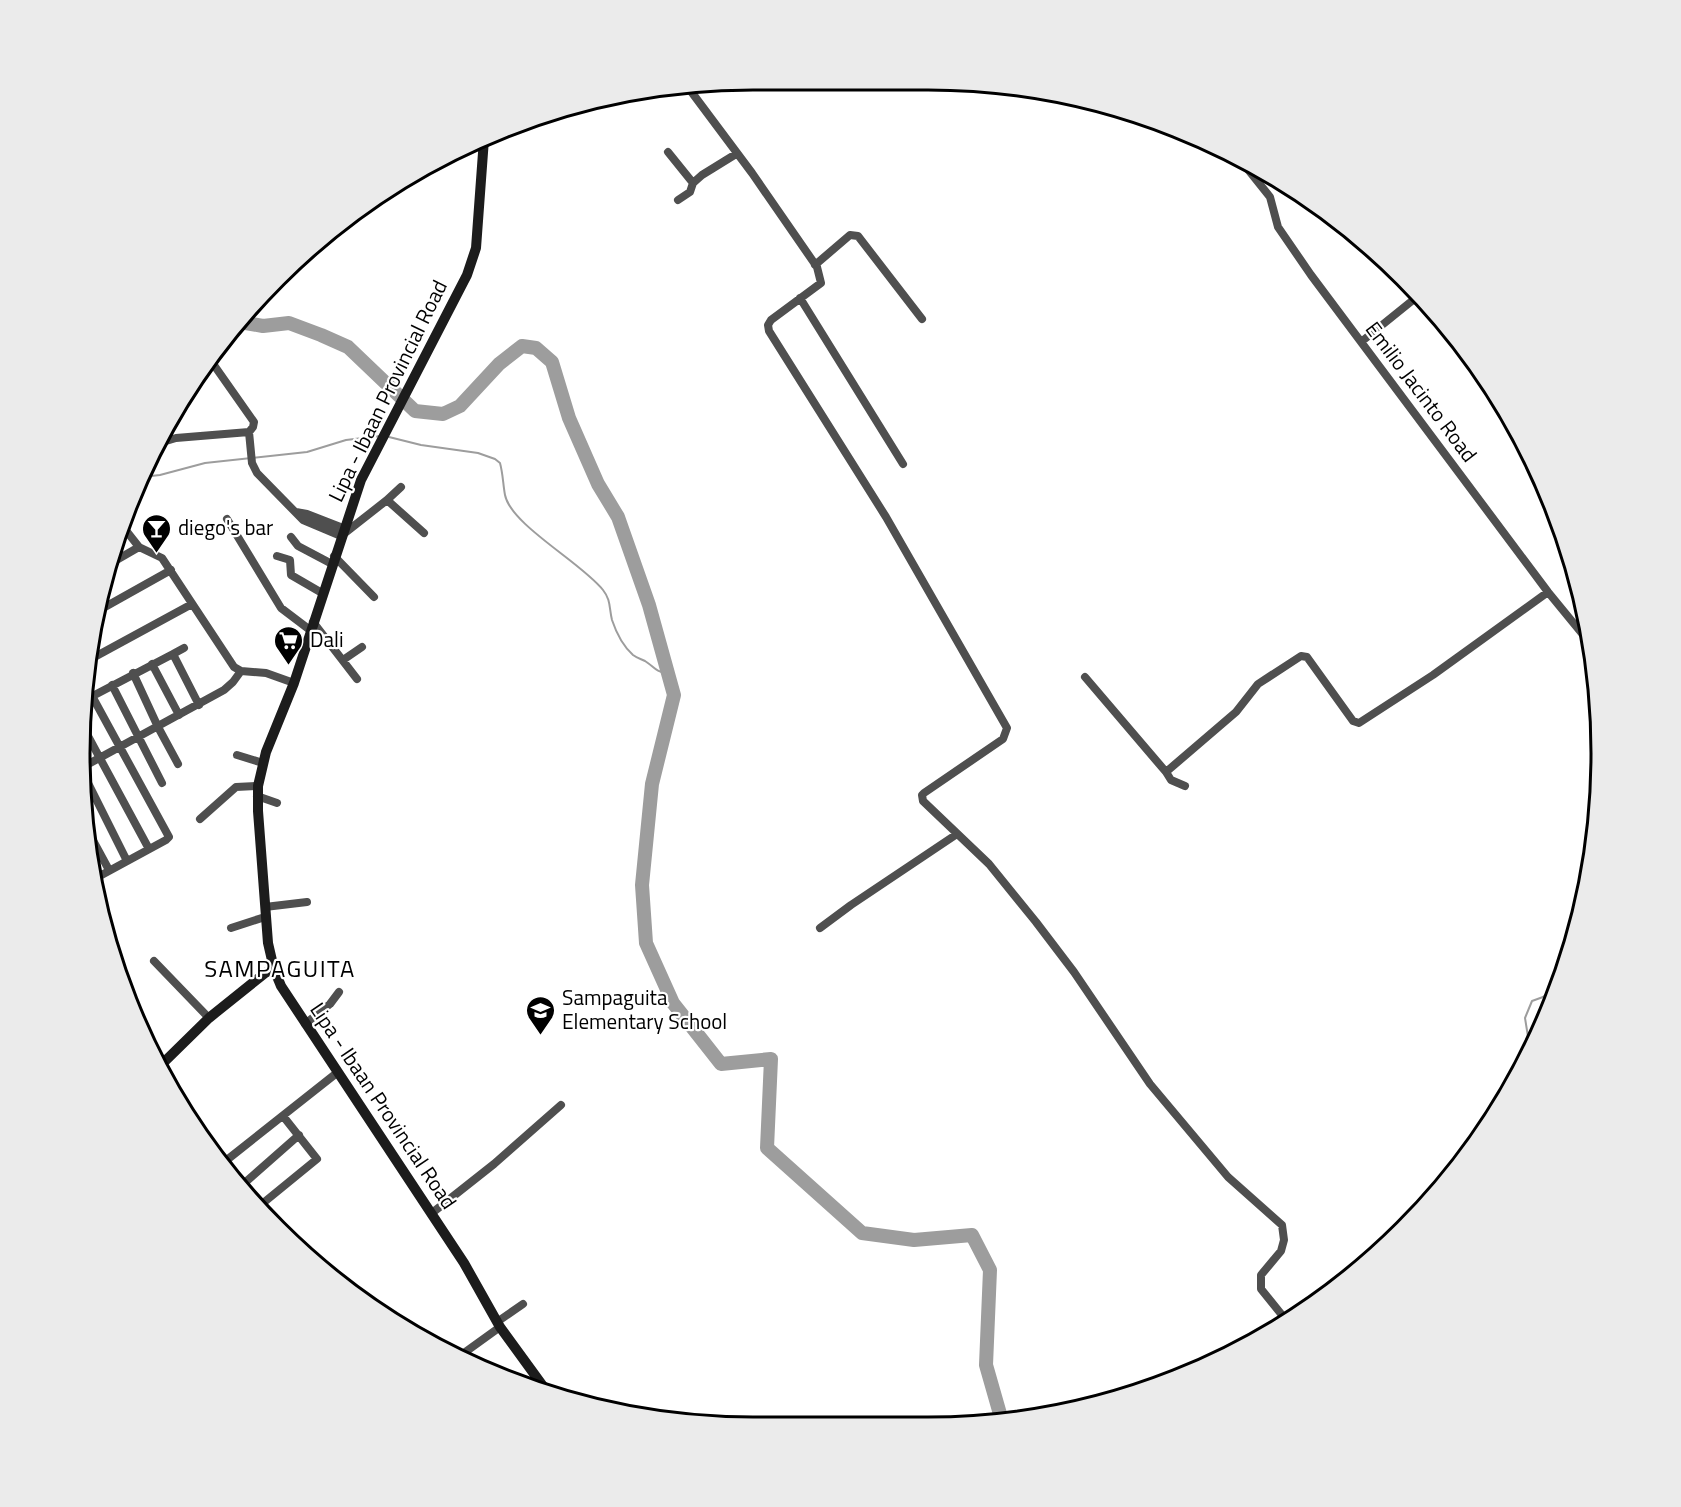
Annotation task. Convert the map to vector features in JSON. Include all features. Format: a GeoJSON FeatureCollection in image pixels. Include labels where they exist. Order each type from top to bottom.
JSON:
{"type":"FeatureCollection","features":[{"type":"Feature","properties":{"kind":"main road","name":"Lipa - Ibaan Provincial Road"},"geometry":{"type":"LineString","coordinates":[[483,148],[476,248],[467,275],[361,480],[294,683],[263,763],[258,791],[269,951],[284,992],[432,1213],[464,1263],[498,1324],[540,1382]]}},
{"type":"Feature","properties":{"kind":"main road"},"geometry":{"type":"LineString","coordinates":[[165,1060],[208,1018],[265,973],[274,969]]}},
{"type":"Feature","properties":{"kind":"street"},"geometry":{"type":"LineString","coordinates":[[695,93],[815,265],[821,283],[771,320],[768,325],[769,331],[886,516],[1007,728],[1003,739],[922,795],[923,801],[989,864],[1074,972],[1144,1075],[1228,1177],[1282,1225],[1284,1240],[1281,1251],[1261,1275],[1261,1289],[1281,1314]]}},
{"type":"Feature","properties":{"kind":"street"},"geometry":{"type":"LineString","coordinates":[[668,152],[693,183]]}},
{"type":"Feature","properties":{"kind":"street"},"geometry":{"type":"LineString","coordinates":[[678,200],[690,192],[693,183],[736,154]]}},
{"type":"Feature","properties":{"kind":"street","name":"Emilio Jacinto Road"},"geometry":{"type":"LineString","coordinates":[[1253,176],[1270,197],[1282,236],[1548,592],[1579,630]]}},
{"type":"Feature","properties":{"kind":"street"},"geometry":{"type":"LineString","coordinates":[[815,265],[850,235],[858,236],[922,319]]}},
{"type":"Feature","properties":{"kind":"street"},"geometry":{"type":"LineString","coordinates":[[800,298],[903,464]]}},
{"type":"Feature","properties":{"kind":"street"},"geometry":{"type":"LineString","coordinates":[[1361,342],[1412,301]]}},
{"type":"Feature","properties":{"kind":"street"},"geometry":{"type":"LineString","coordinates":[[215,367],[254,422],[249,432],[256,473],[303,520],[342,532],[387,500],[401,487]]}},
{"type":"Feature","properties":{"kind":"street"},"geometry":{"type":"LineString","coordinates":[[169,440],[249,432]]}},
{"type":"Feature","properties":{"kind":"street"},"geometry":{"type":"LineString","coordinates":[[387,500],[424,533]]}},
{"type":"Feature","properties":{"kind":"street"},"geometry":{"type":"LineString","coordinates":[[227,519],[281,608],[312,626],[357,679]]}},
{"type":"Feature","properties":{"kind":"street"},"geometry":{"type":"LineString","coordinates":[[128,533],[139,547],[162,558],[228,662],[241,670],[267,673],[294,683]]}},
{"type":"Feature","properties":{"kind":"street"},"geometry":{"type":"LineString","coordinates":[[291,537],[298,546],[333,560],[374,597]]}},
{"type":"Feature","properties":{"kind":"street"},"geometry":{"type":"LineString","coordinates":[[120,558],[139,547]]}},
{"type":"Feature","properties":{"kind":"street"},"geometry":{"type":"LineString","coordinates":[[277,556],[290,560],[291,575],[298,581],[322,593]]}},
{"type":"Feature","properties":{"kind":"street"},"geometry":{"type":"LineString","coordinates":[[107,606],[171,570]]}},
{"type":"Feature","properties":{"kind":"street"},"geometry":{"type":"LineString","coordinates":[[1166,772],[1236,712],[1258,684],[1301,656],[1307,657],[1353,721],[1359,723],[1433,675],[1548,592]]}},
{"type":"Feature","properties":{"kind":"street"},"geometry":{"type":"LineString","coordinates":[[98,655],[192,604]]}},
{"type":"Feature","properties":{"kind":"street"},"geometry":{"type":"LineString","coordinates":[[343,660],[362,647]]}},
{"type":"Feature","properties":{"kind":"street"},"geometry":{"type":"LineString","coordinates":[[93,695],[184,648]]}},
{"type":"Feature","properties":{"kind":"street"},"geometry":{"type":"LineString","coordinates":[[173,654],[200,705]]}},
{"type":"Feature","properties":{"kind":"street"},"geometry":{"type":"LineString","coordinates":[[152,664],[179,716]]}},
{"type":"Feature","properties":{"kind":"street"},"geometry":{"type":"LineString","coordinates":[[90,765],[224,690],[241,670]]}},
{"type":"Feature","properties":{"kind":"street"},"geometry":{"type":"LineString","coordinates":[[133,673],[178,764]]}},
{"type":"Feature","properties":{"kind":"street"},"geometry":{"type":"LineString","coordinates":[[1084,677],[1166,772],[1170,780],[1185,786]]}},
{"type":"Feature","properties":{"kind":"street"},"geometry":{"type":"LineString","coordinates":[[112,685],[162,783]]}},
{"type":"Feature","properties":{"kind":"street"},"geometry":{"type":"LineString","coordinates":[[92,704],[169,837],[102,875]]}},
{"type":"Feature","properties":{"kind":"street"},"geometry":{"type":"LineString","coordinates":[[90,740],[149,849]]}},
{"type":"Feature","properties":{"kind":"street"},"geometry":{"type":"LineString","coordinates":[[237,754],[263,763]]}},
{"type":"Feature","properties":{"kind":"street"},"geometry":{"type":"LineString","coordinates":[[91,788],[127,861]]}},
{"type":"Feature","properties":{"kind":"street"},"geometry":{"type":"LineString","coordinates":[[200,819],[236,788],[258,791],[277,803]]}},
{"type":"Feature","properties":{"kind":"street"},"geometry":{"type":"LineString","coordinates":[[820,928],[957,834]]}},
{"type":"Feature","properties":{"kind":"street"},"geometry":{"type":"LineString","coordinates":[[97,849],[109,870]]}},
{"type":"Feature","properties":{"kind":"street"},"geometry":{"type":"LineString","coordinates":[[231,928],[265,912],[308,902]]}},
{"type":"Feature","properties":{"kind":"street"},"geometry":{"type":"LineString","coordinates":[[154,961],[208,1018]]}},
{"type":"Feature","properties":{"kind":"street"},"geometry":{"type":"LineString","coordinates":[[305,1024],[330,1004],[339,992]]}},
{"type":"Feature","properties":{"kind":"street"},"geometry":{"type":"LineString","coordinates":[[228,1159],[338,1072]]}},
{"type":"Feature","properties":{"kind":"street"},"geometry":{"type":"LineString","coordinates":[[432,1213],[494,1164],[561,1105]]}},
{"type":"Feature","properties":{"kind":"street"},"geometry":{"type":"LineString","coordinates":[[265,1202],[317,1159],[283,1116]]}},
{"type":"Feature","properties":{"kind":"street"},"geometry":{"type":"LineString","coordinates":[[247,1181],[299,1135]]}},
{"type":"Feature","properties":{"kind":"street"},"geometry":{"type":"LineString","coordinates":[[465,1351],[523,1304]]}},
{"type":"Feature","properties":{"kind":"waterway"},"geometry":{"type":"LineString","coordinates":[[249,324],[263,326],[289,323],[348,347],[415,411],[443,414],[460,406],[499,364],[522,346],[536,348],[552,362],[569,418],[598,484],[618,517],[649,605],[674,695],[652,784],[642,885],[646,943],[673,1003],[721,1064],[771,1059],[767,1148],[862,1233],[914,1240],[972,1235],[990,1270],[986,1365],[1000,1413]]}},
{"type":"Feature","properties":{"kind":"waterway"},"geometry":{"type":"LineString","coordinates":[[151,476],[205,463],[307,452],[346,440],[380,436]]}},
{"type":"Feature","properties":{"kind":"waterway"},"geometry":{"type":"LineString","coordinates":[[389,437],[421,445],[478,453],[500,463],[505,495],[510,507],[533,531],[580,568],[603,590],[609,601],[612,620],[629,651],[657,670],[668,674]]}},
{"type":"Feature","properties":{"kind":"waterway"},"geometry":{"type":"LineString","coordinates":[[1528,1036],[1525,1018],[1532,1001],[1544,996]]}},
{"type":"Feature","properties":{"kind":"place","name":"diego's bar"},"geometry":{"type":"Point","coordinates":[157,554]}},
{"type":"Feature","properties":{"kind":"place","name":"Dali"},"geometry":{"type":"Point","coordinates":[289,666]}},
{"type":"Feature","properties":{"kind":"place","name":"Sampaguita Elementary School"},"geometry":{"type":"Point","coordinates":[541,1036]}},
{"type":"Feature","properties":{"kind":"district","name":"SAMPAGUITA"},"geometry":{"type":"Point","coordinates":[280,969]}}]}
